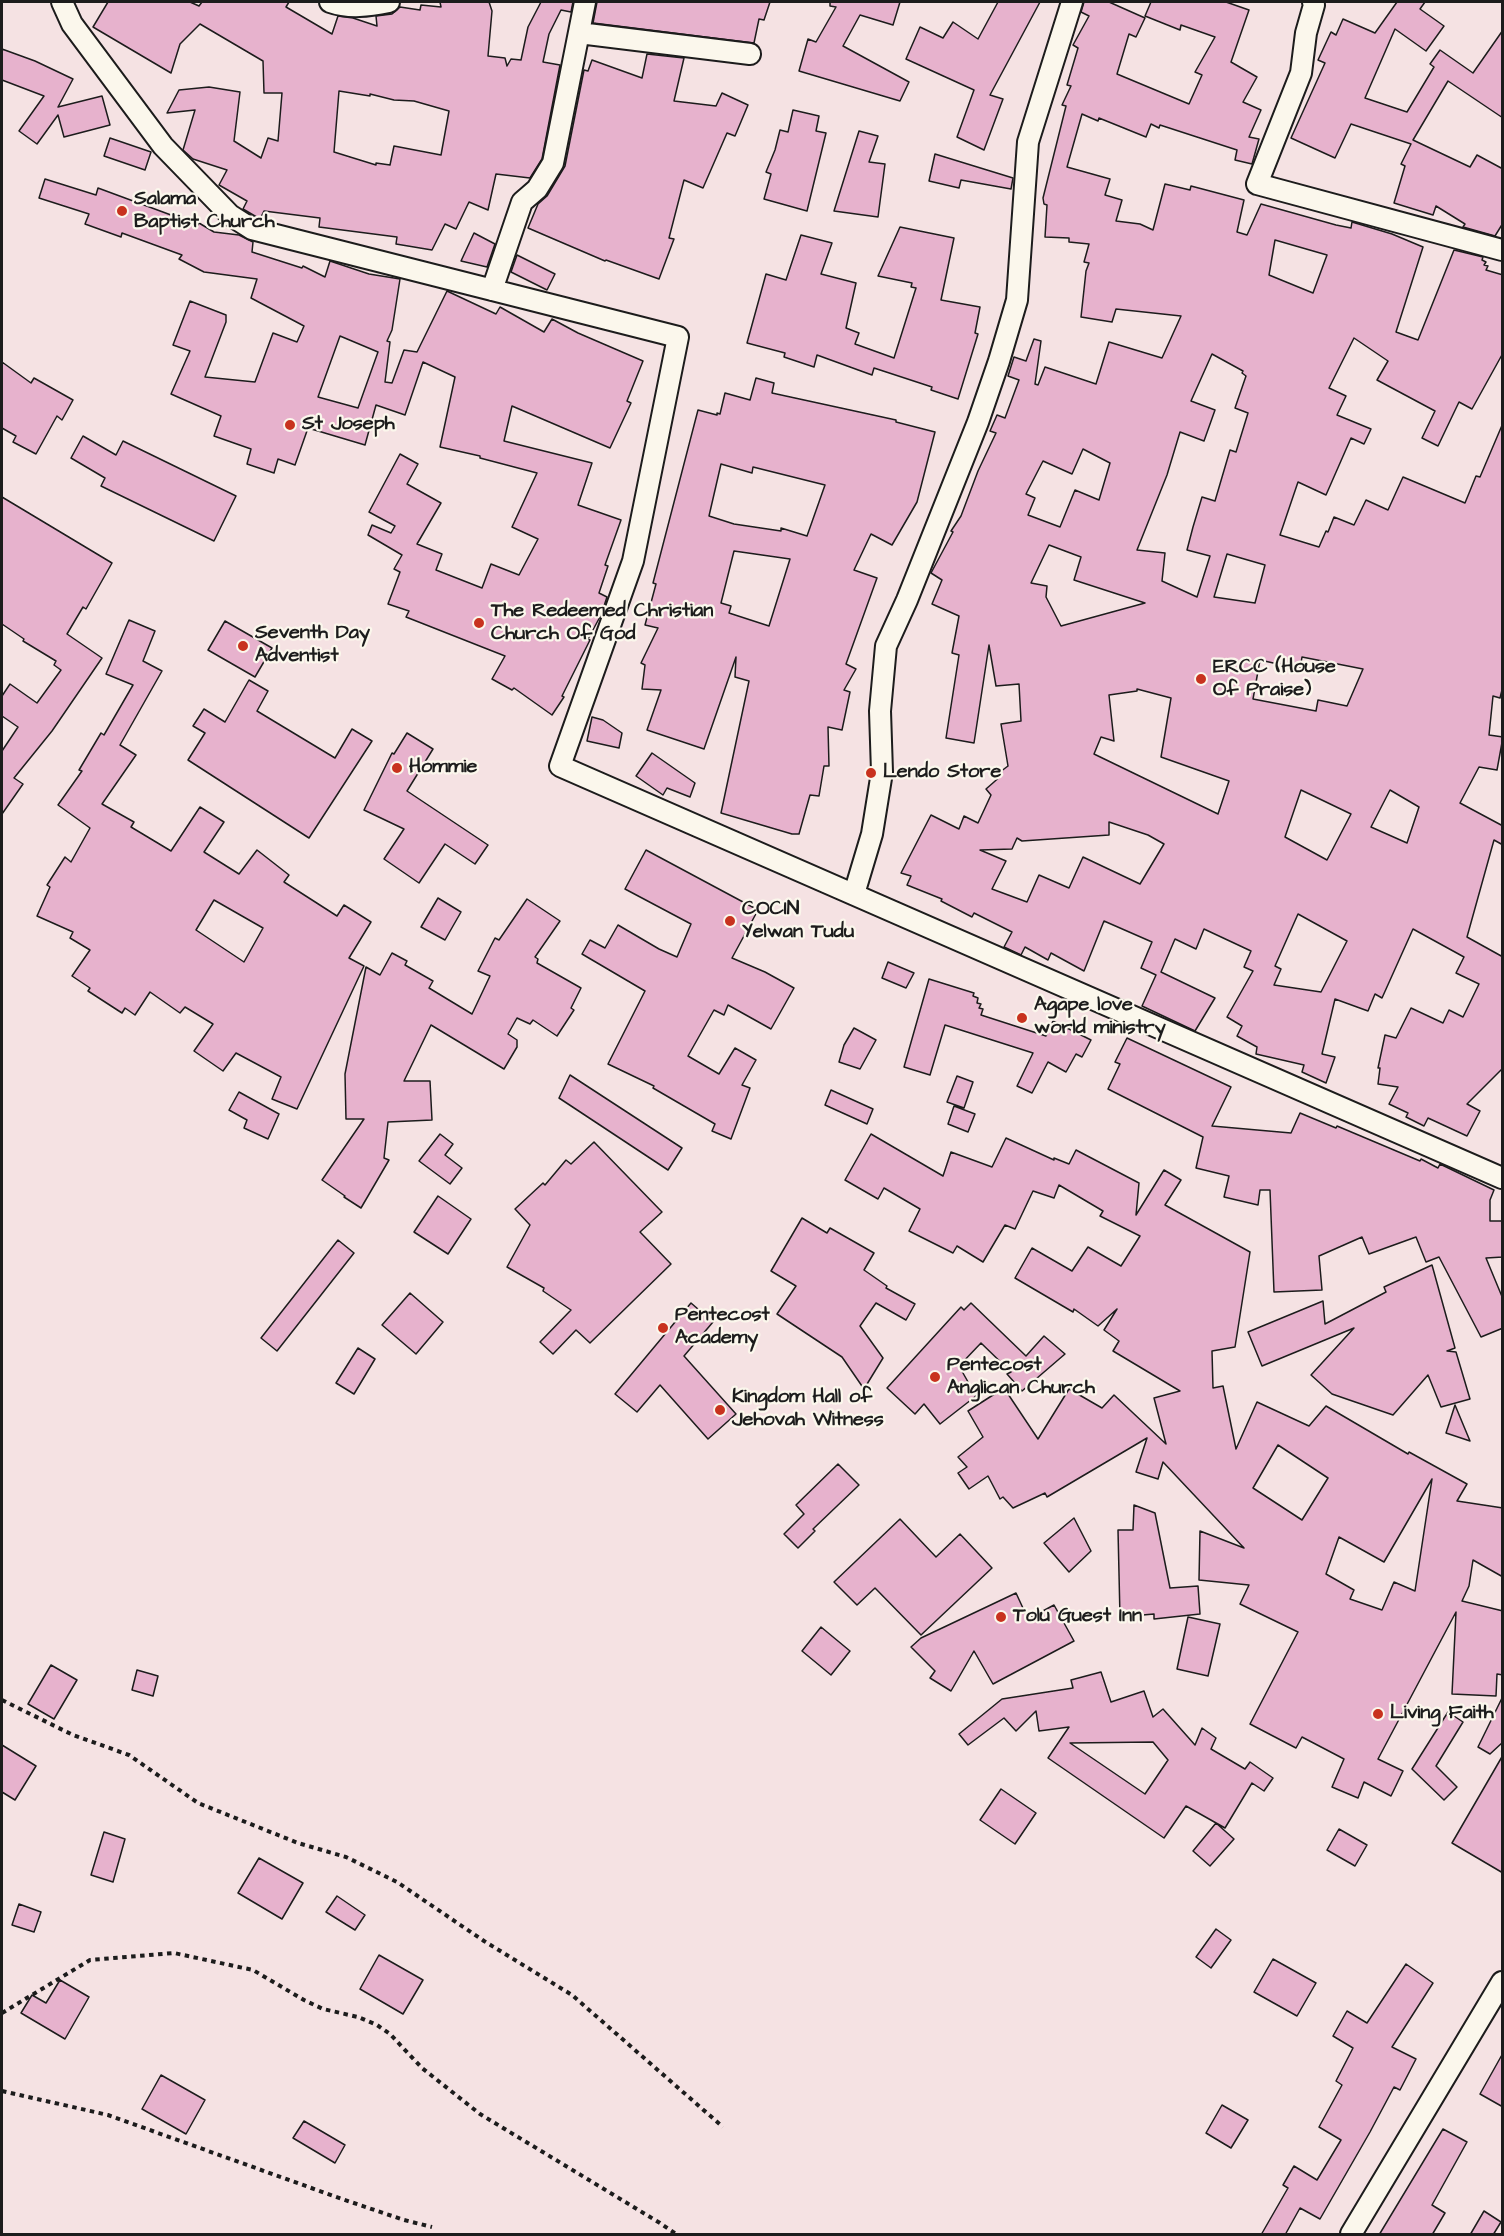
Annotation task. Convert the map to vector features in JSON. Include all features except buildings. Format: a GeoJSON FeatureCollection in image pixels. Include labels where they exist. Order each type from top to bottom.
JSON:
{"type":"FeatureCollection","features":[{"type":"Feature","properties":{"kind":"street"},"geometry":{"type":"LineString","coordinates":[[62,2],[72,24],[163,146],[230,215],[252,229],[678,338],[633,561],[560,766],[1503,1178]]}},
{"type":"Feature","properties":{"kind":"street"},"geometry":{"type":"LineString","coordinates":[[330,2],[338,5],[367,7],[389,2]]}},
{"type":"Feature","properties":{"kind":"street"},"geometry":{"type":"LineString","coordinates":[[492,290],[522,202],[537,189],[552,163],[585,2]]}},
{"type":"Feature","properties":{"kind":"street"},"geometry":{"type":"LineString","coordinates":[[854,894],[872,834],[882,772],[880,711],[886,646],[912,589],[999,361],[1017,300],[1028,142],[1072,2]]}},
{"type":"Feature","properties":{"kind":"street"},"geometry":{"type":"LineString","coordinates":[[1313,2],[1301,73],[1257,184],[1503,250]]}},
{"type":"Feature","properties":{"kind":"street"},"geometry":{"type":"LineString","coordinates":[[579,33],[750,54]]}},
{"type":"Feature","properties":{"kind":"street"},"geometry":{"type":"LineString","coordinates":[[1351,2235],[1503,1982]]}},
{"type":"Feature","properties":{"kind":"path"},"geometry":{"type":"LineString","coordinates":[[2,1700],[73,1735],[129,1755],[198,1803],[298,1843],[346,1857],[397,1882],[484,1941],[572,1995],[723,2127]]}},
{"type":"Feature","properties":{"kind":"path"},"geometry":{"type":"LineString","coordinates":[[2,2013],[90,1960],[174,1953],[253,1970],[323,2009],[358,2017],[377,2025],[390,2034],[422,2068],[480,2114],[660,2223],[676,2235]]}},
{"type":"Feature","properties":{"kind":"path"},"geometry":{"type":"LineString","coordinates":[[2,2091],[108,2115],[342,2199],[432,2227]]}},
{"type":"Feature","properties":{"kind":"place","name":"Salama Baptist Church"},"geometry":{"type":"Point","coordinates":[122,211]}},
{"type":"Feature","properties":{"kind":"place","name":"St Joseph"},"geometry":{"type":"Point","coordinates":[290,425]}},
{"type":"Feature","properties":{"kind":"place","name":"The Redeemed Christian Church Of God"},"geometry":{"type":"Point","coordinates":[479,623]}},
{"type":"Feature","properties":{"kind":"place","name":"Seventh Day Adventist"},"geometry":{"type":"Point","coordinates":[243,646]}},
{"type":"Feature","properties":{"kind":"place","name":"ERCC (House Of Praise)"},"geometry":{"type":"Point","coordinates":[1201,679]}},
{"type":"Feature","properties":{"kind":"place","name":"Hommie"},"geometry":{"type":"Point","coordinates":[397,768]}},
{"type":"Feature","properties":{"kind":"place","name":"Lendo Store"},"geometry":{"type":"Point","coordinates":[871,773]}},
{"type":"Feature","properties":{"kind":"place","name":"COCIN Yelwan Tudu"},"geometry":{"type":"Point","coordinates":[730,921]}},
{"type":"Feature","properties":{"kind":"place","name":"Agape love world ministry"},"geometry":{"type":"Point","coordinates":[1022,1018]}},
{"type":"Feature","properties":{"kind":"place","name":"Pentecost Academy"},"geometry":{"type":"Point","coordinates":[663,1328]}},
{"type":"Feature","properties":{"kind":"place","name":"Pentecost Anglican Church"},"geometry":{"type":"Point","coordinates":[935,1377]}},
{"type":"Feature","properties":{"kind":"place","name":"Kingdom Hall of Jehovah Witness"},"geometry":{"type":"Point","coordinates":[720,1410]}},
{"type":"Feature","properties":{"kind":"place","name":"Tolu Guest Inn"},"geometry":{"type":"Point","coordinates":[1001,1617]}},
{"type":"Feature","properties":{"kind":"place","name":"Living Faith"},"geometry":{"type":"Point","coordinates":[1378,1714]}}]}
